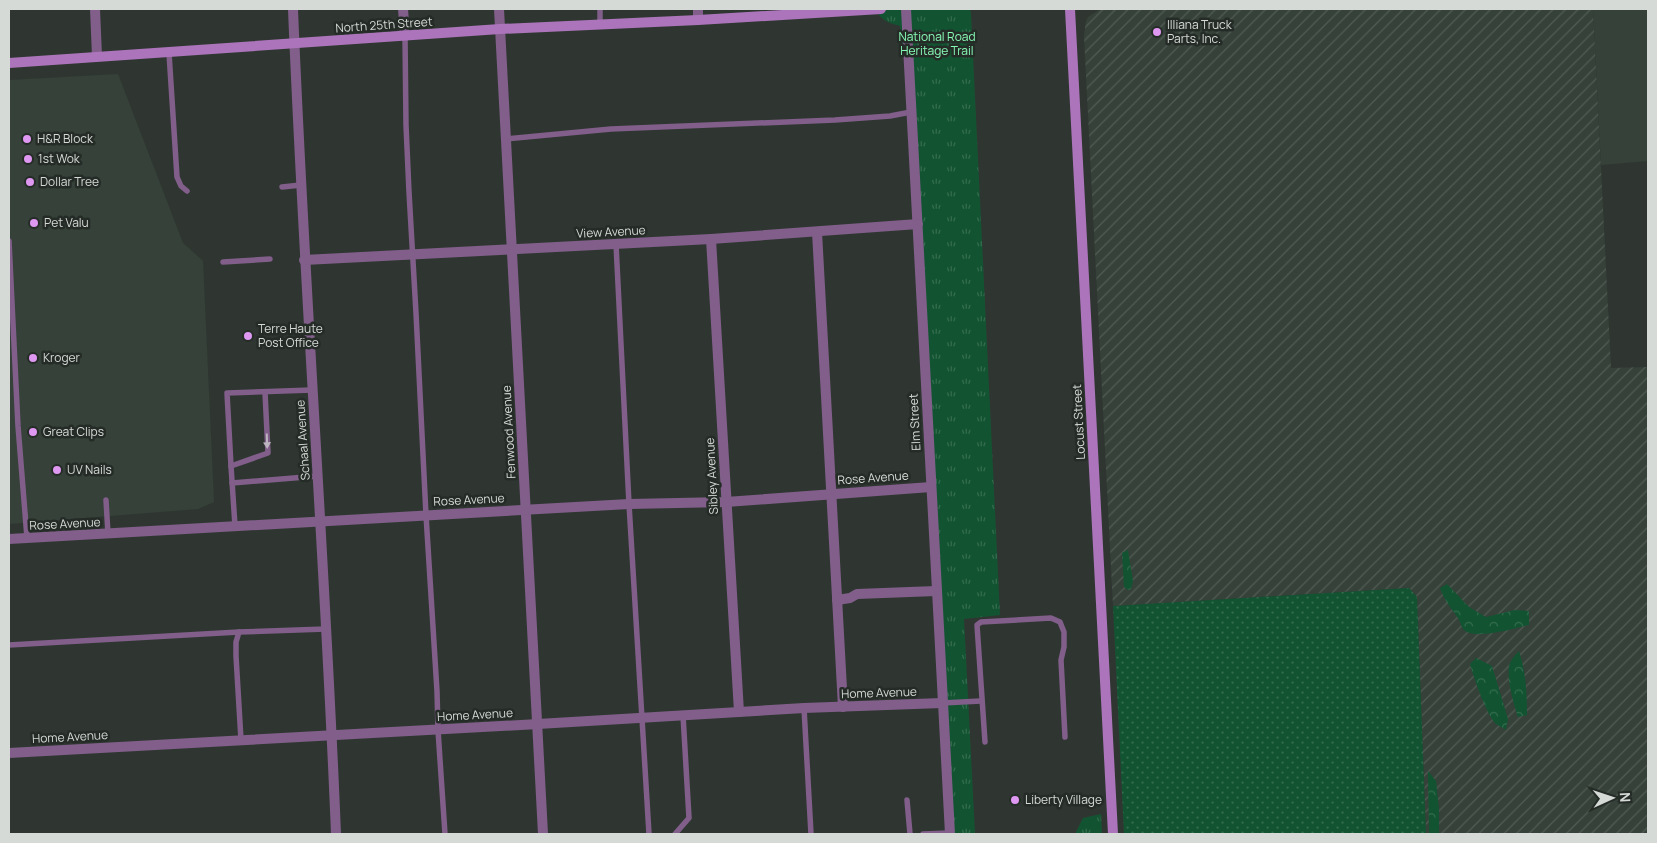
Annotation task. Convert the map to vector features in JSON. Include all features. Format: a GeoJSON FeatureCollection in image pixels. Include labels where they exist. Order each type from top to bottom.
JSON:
{"type":"FeatureCollection","features":[{"type":"Feature","properties":{"kind":"street"},"geometry":{"type":"LineString","coordinates":[[95,9],[97,56]]}},
{"type":"Feature","properties":{"kind":"street","name":"Schaal Avenue"},"geometry":{"type":"LineString","coordinates":[[293,9],[304,260],[318,476],[336,834]]}},
{"type":"Feature","properties":{"kind":"street"},"geometry":{"type":"LineString","coordinates":[[403,9],[405,36]]}},
{"type":"Feature","properties":{"kind":"street","name":"Fenwood Avenue"},"geometry":{"type":"LineString","coordinates":[[499,9],[543,834]]}},
{"type":"Feature","properties":{"kind":"street"},"geometry":{"type":"LineString","coordinates":[[698,9],[698,20]]}},
{"type":"Feature","properties":{"kind":"street","name":"North 25th Street"},"geometry":{"type":"LineString","coordinates":[[9,63],[500,29],[881,9]]}},
{"type":"Feature","properties":{"kind":"street","name":"Elm Street"},"geometry":{"type":"LineString","coordinates":[[906,9],[950,834]]}},
{"type":"Feature","properties":{"kind":"street","name":"Locust Street"},"geometry":{"type":"LineString","coordinates":[[1070,9],[1112,834]]}},
{"type":"Feature","properties":{"kind":"street","name":"View Avenue"},"geometry":{"type":"LineString","coordinates":[[304,260],[711,239],[918,224]]}},
{"type":"Feature","properties":{"kind":"street"},"geometry":{"type":"LineString","coordinates":[[817,232],[842,707]]}},
{"type":"Feature","properties":{"kind":"street","name":"Sibley Avenue"},"geometry":{"type":"LineString","coordinates":[[711,239],[739,712]]}},
{"type":"Feature","properties":{"kind":"street","name":"Rose Avenue"},"geometry":{"type":"LineString","coordinates":[[9,539],[629,504],[726,502],[931,486]]}},
{"type":"Feature","properties":{"kind":"street"},"geometry":{"type":"LineString","coordinates":[[837,600],[850,598],[857,594],[936,591]]}},
{"type":"Feature","properties":{"kind":"street","name":"Home Avenue"},"geometry":{"type":"LineString","coordinates":[[9,753],[804,708],[942,703]]}},
{"type":"Feature","properties":{"kind":"lane"},"geometry":{"type":"LineString","coordinates":[[600,9],[600,24]]}},
{"type":"Feature","properties":{"kind":"lane"},"geometry":{"type":"LineString","coordinates":[[405,36],[406,125],[412,255],[438,730],[446,834]]}},
{"type":"Feature","properties":{"kind":"lane"},"geometry":{"type":"LineString","coordinates":[[169,53],[177,177],[181,186],[187,191]]}},
{"type":"Feature","properties":{"kind":"lane"},"geometry":{"type":"LineString","coordinates":[[506,139],[611,129],[835,120],[890,116],[911,112]]}},
{"type":"Feature","properties":{"kind":"lane"},"geometry":{"type":"LineString","coordinates":[[282,187],[301,186]]}},
{"type":"Feature","properties":{"kind":"lane"},"geometry":{"type":"LineString","coordinates":[[9,241],[18,418],[27,538]]}},
{"type":"Feature","properties":{"kind":"lane"},"geometry":{"type":"LineString","coordinates":[[616,244],[629,504],[650,834]]}},
{"type":"Feature","properties":{"kind":"lane"},"geometry":{"type":"LineString","coordinates":[[223,262],[270,259]]}},
{"type":"Feature","properties":{"kind":"lane"},"geometry":{"type":"LineString","coordinates":[[235,526],[227,393],[312,390]]}},
{"type":"Feature","properties":{"kind":"lane"},"geometry":{"type":"LineString","coordinates":[[231,466],[268,453],[265,392]]}},
{"type":"Feature","properties":{"kind":"lane"},"geometry":{"type":"LineString","coordinates":[[232,483],[318,476]]}},
{"type":"Feature","properties":{"kind":"lane"},"geometry":{"type":"LineString","coordinates":[[106,500],[108,534]]}},
{"type":"Feature","properties":{"kind":"lane"},"geometry":{"type":"LineString","coordinates":[[985,742],[977,625],[981,622],[1051,618],[1060,622],[1064,632],[1064,647],[1061,660],[1066,738]]}},
{"type":"Feature","properties":{"kind":"lane"},"geometry":{"type":"LineString","coordinates":[[9,645],[326,629]]}},
{"type":"Feature","properties":{"kind":"lane"},"geometry":{"type":"LineString","coordinates":[[239,632],[236,642],[236,656],[241,740]]}},
{"type":"Feature","properties":{"kind":"lane"},"geometry":{"type":"LineString","coordinates":[[942,703],[981,700]]}},
{"type":"Feature","properties":{"kind":"lane"},"geometry":{"type":"LineString","coordinates":[[804,708],[811,834]]}},
{"type":"Feature","properties":{"kind":"lane"},"geometry":{"type":"LineString","coordinates":[[675,834],[689,818],[682,715]]}},
{"type":"Feature","properties":{"kind":"lane"},"geometry":{"type":"LineString","coordinates":[[907,800],[910,834]]}},
{"type":"Feature","properties":{"kind":"lane"},"geometry":{"type":"LineString","coordinates":[[923,834],[950,834]]}},
{"type":"Feature","properties":{"kind":"shaded area"},"geometry":{"type":"Polygon","coordinates":[[[1101,9],[1593,9],[1611,368],[1648,367],[1648,834],[1426,834],[1417,597],[1409,588],[1113,606],[1084,36],[1088,17],[1101,9]]]}},
{"type":"Feature","properties":{"kind":"shaded area"},"geometry":{"type":"Polygon","coordinates":[[[1593,9],[1648,9],[1648,161],[1601,165],[1593,9]]]}},
{"type":"Feature","properties":{"kind":"shaded area"},"geometry":{"type":"Polygon","coordinates":[[[118,74],[183,243],[203,261],[214,502],[198,509],[9,524],[9,80],[118,74]]]}},
{"type":"Feature","properties":{"kind":"green space","name":"National Road Heritage Trail"},"geometry":{"type":"Polygon","coordinates":[[[876,9],[970,9],[971,14],[1000,615],[964,619],[975,834],[950,834],[911,112],[900,26],[885,20],[876,9]]]}},
{"type":"Feature","properties":{"kind":"green space"},"geometry":{"type":"Polygon","coordinates":[[[1128,550],[1133,581],[1131,589],[1128,590],[1124,587],[1122,553],[1128,550]]]}},
{"type":"Feature","properties":{"kind":"green space"},"geometry":{"type":"Polygon","coordinates":[[[1447,584],[1469,607],[1486,617],[1515,610],[1529,611],[1529,625],[1494,633],[1476,634],[1468,632],[1463,629],[1440,588],[1447,584]]]}},
{"type":"Feature","properties":{"kind":"green space"},"geometry":{"type":"Polygon","coordinates":[[[1409,588],[1417,597],[1426,834],[1124,834],[1113,606],[1409,588]]]}},
{"type":"Feature","properties":{"kind":"green space"},"geometry":{"type":"Polygon","coordinates":[[[1519,651],[1526,683],[1527,715],[1518,717],[1510,689],[1509,666],[1519,651]]]}},
{"type":"Feature","properties":{"kind":"green space"},"geometry":{"type":"Polygon","coordinates":[[[1476,658],[1492,666],[1508,719],[1506,730],[1492,720],[1481,696],[1470,664],[1476,658]]]}},
{"type":"Feature","properties":{"kind":"green space"},"geometry":{"type":"Polygon","coordinates":[[[1428,771],[1436,781],[1439,834],[1429,834],[1428,771]]]}},
{"type":"Feature","properties":{"kind":"green space"},"geometry":{"type":"Polygon","coordinates":[[[1101,814],[1102,834],[1075,834],[1083,818],[1101,814]]]}},
{"type":"Feature","properties":{"kind":"place","name":"Illiana Truck Parts, Inc."},"geometry":{"type":"Point","coordinates":[1157,32]}},
{"type":"Feature","properties":{"kind":"place","name":"H&R Block"},"geometry":{"type":"Point","coordinates":[27,139]}},
{"type":"Feature","properties":{"kind":"place","name":"1st Wok"},"geometry":{"type":"Point","coordinates":[28,159]}},
{"type":"Feature","properties":{"kind":"place","name":"Dollar Tree"},"geometry":{"type":"Point","coordinates":[30,182]}},
{"type":"Feature","properties":{"kind":"place","name":"Pet Valu"},"geometry":{"type":"Point","coordinates":[34,223]}},
{"type":"Feature","properties":{"kind":"place","name":"Terre Haute Post Office"},"geometry":{"type":"Point","coordinates":[248,336]}},
{"type":"Feature","properties":{"kind":"place","name":"Kroger"},"geometry":{"type":"Point","coordinates":[33,358]}},
{"type":"Feature","properties":{"kind":"place","name":"Great Clips"},"geometry":{"type":"Point","coordinates":[33,432]}},
{"type":"Feature","properties":{"kind":"place","name":"UV Nails"},"geometry":{"type":"Point","coordinates":[57,470]}},
{"type":"Feature","properties":{"kind":"place","name":"Liberty Village"},"geometry":{"type":"Point","coordinates":[1015,800]}}]}
